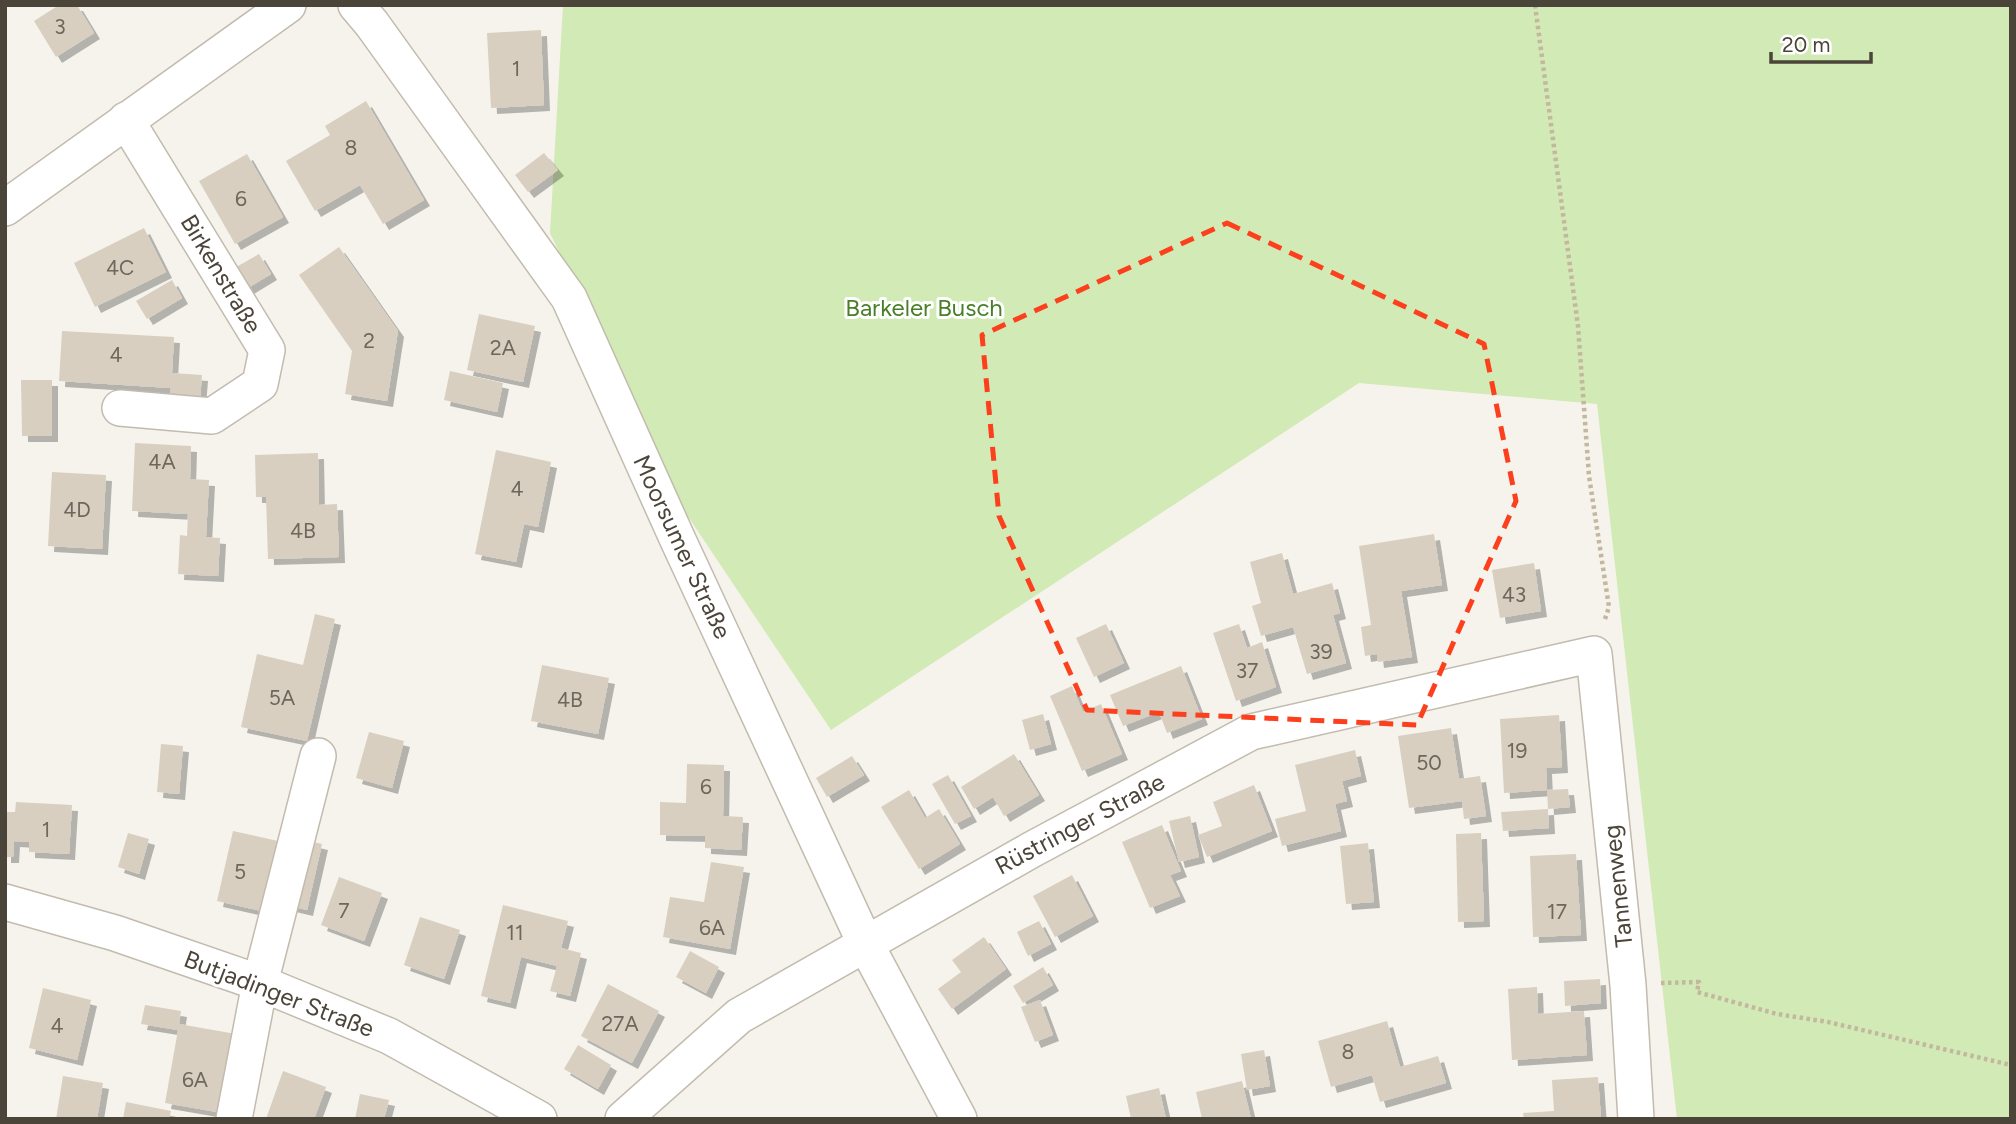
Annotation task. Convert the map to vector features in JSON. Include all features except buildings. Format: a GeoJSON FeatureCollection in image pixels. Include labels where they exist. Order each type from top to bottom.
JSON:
{"type":"FeatureCollection","features":[{"type":"Feature","properties":{"kind":"street"},"geometry":{"type":"LineString","coordinates":[[5,208],[288,5]]}},
{"type":"Feature","properties":{"kind":"street","name":"Moorsumer Straße"},"geometry":{"type":"LineString","coordinates":[[356,5],[569,298],[865,943],[960,1119]]}},
{"type":"Feature","properties":{"kind":"street","name":"Birkenstraße"},"geometry":{"type":"LineString","coordinates":[[120,408],[212,416],[260,384],[267,350],[126,120]]}},
{"type":"Feature","properties":{"kind":"street","name":"Rüstringer Straße"},"geometry":{"type":"LineString","coordinates":[[623,1119],[739,1016],[1031,850],[1251,732],[1594,654]]}},
{"type":"Feature","properties":{"kind":"street","name":"Tannenweg"},"geometry":{"type":"LineString","coordinates":[[1594,654],[1629,985],[1636,1119]]}},
{"type":"Feature","properties":{"kind":"street"},"geometry":{"type":"LineString","coordinates":[[234,1119],[260,983],[318,756]]}},
{"type":"Feature","properties":{"kind":"street","name":"Butjadinger Straße"},"geometry":{"type":"LineString","coordinates":[[5,902],[115,933],[260,983],[389,1036],[539,1119]]}},
{"type":"Feature","properties":{"kind":"path"},"geometry":{"type":"LineString","coordinates":[[1535,5],[1578,326],[1589,476],[1609,607],[1594,654]]}},
{"type":"Feature","properties":{"kind":"path"},"geometry":{"type":"LineString","coordinates":[[1629,985],[1699,982],[1697,992],[1777,1014],[1828,1022],[2011,1065]]}},
{"type":"Feature","properties":{"kind":"highlighted area"},"geometry":{"type":"Polygon","coordinates":[[[1227,223],[1484,344],[1516,501],[1417,725],[1087,710],[999,516],[982,335],[1227,223]]]}},
{"type":"Feature","properties":{"kind":"green space","name":"Barkeler Busch"},"geometry":{"type":"Polygon","coordinates":[[[563,5],[2011,5],[2011,1119],[1677,1119],[1597,404],[1359,383],[831,730],[679,503],[550,233],[563,5]]]}}]}
